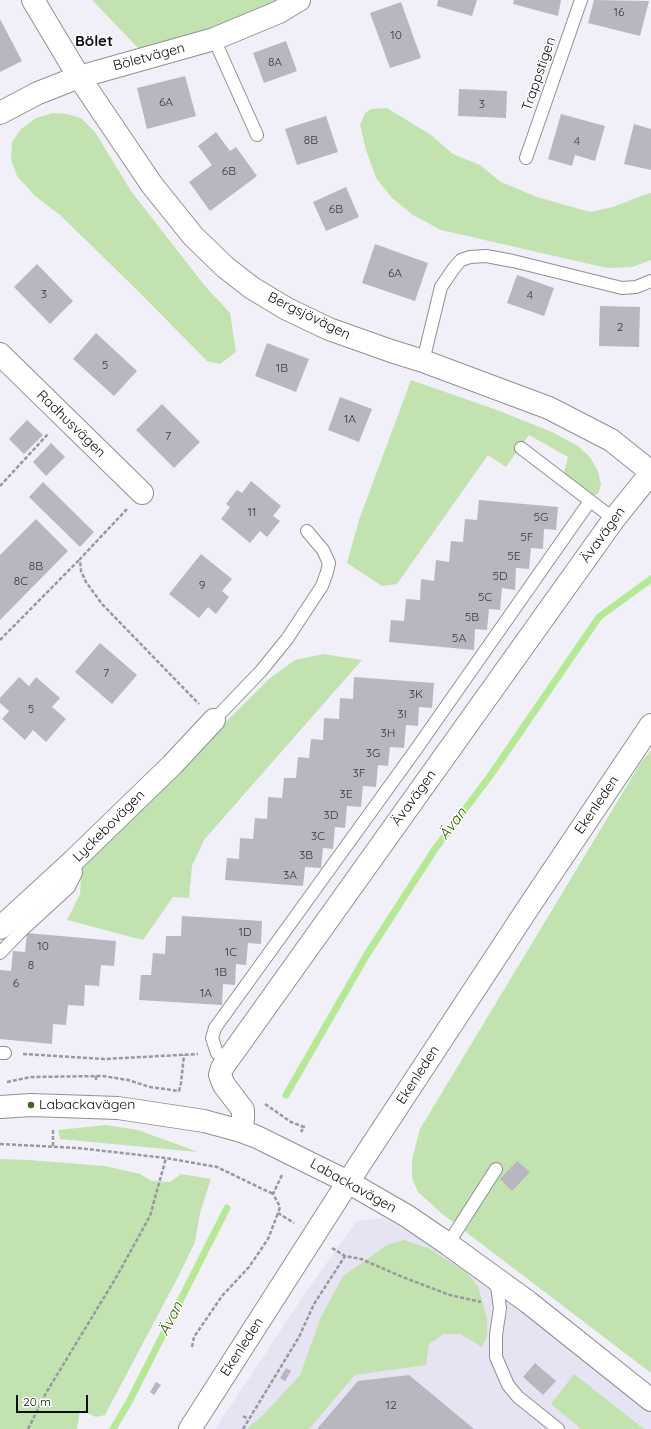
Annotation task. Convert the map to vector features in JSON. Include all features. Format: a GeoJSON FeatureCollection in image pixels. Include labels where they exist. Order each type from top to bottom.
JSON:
{"type":"FeatureCollection","features":[{"type":"Feature","properties":{"kind":"street","name":"Bergsjövägen"},"geometry":{"type":"LineString","coordinates":[[33,0],[79,76],[152,185],[193,236],[225,267],[252,288],[287,309],[329,329],[391,351],[423,360],[549,408],[611,440],[651,472]]}},
{"type":"Feature","properties":{"kind":"street","name":"Böletvägen"},"geometry":{"type":"LineString","coordinates":[[0,113],[38,93],[79,76],[214,40],[278,12],[299,0]]}},
{"type":"Feature","properties":{"kind":"street","name":"Radhusvägen"},"geometry":{"type":"LineString","coordinates":[[0,354],[142,493]]}},
{"type":"Feature","properties":{"kind":"street","name":"Ävavägen"},"geometry":{"type":"LineString","coordinates":[[241,1131],[243,1110],[224,1085],[220,1075],[223,1056],[614,519],[651,472]]}},
{"type":"Feature","properties":{"kind":"street","name":"Lyckebovägen"},"geometry":{"type":"LineString","coordinates":[[0,928],[74,860],[172,765],[214,720]]}},
{"type":"Feature","properties":{"kind":"street","name":"Ekenleden"},"geometry":{"type":"LineString","coordinates":[[190,1429],[348,1182],[530,905],[651,725]]}},
{"type":"Feature","properties":{"kind":"street","name":"Labackavägen"},"geometry":{"type":"LineString","coordinates":[[0,1107],[31,1105],[118,1108],[204,1121],[258,1137],[348,1182],[407,1216],[534,1306],[651,1400]]}},
{"type":"Feature","properties":{"kind":"lane","name":"Trappstigen"},"geometry":{"type":"LineString","coordinates":[[526,158],[581,0]]}},
{"type":"Feature","properties":{"kind":"lane"},"geometry":{"type":"LineString","coordinates":[[214,40],[257,135]]}},
{"type":"Feature","properties":{"kind":"lane"},"geometry":{"type":"LineString","coordinates":[[423,360],[442,287],[461,260],[470,257],[486,256],[513,261],[622,288],[636,287],[651,280]]}},
{"type":"Feature","properties":{"kind":"lane"},"geometry":{"type":"LineString","coordinates":[[521,448],[614,519]]}},
{"type":"Feature","properties":{"kind":"lane"},"geometry":{"type":"LineString","coordinates":[[223,1056],[212,1038],[215,1028],[416,748],[590,501]]}},
{"type":"Feature","properties":{"kind":"lane"},"geometry":{"type":"LineString","coordinates":[[214,720],[261,671],[287,639],[322,586],[327,572],[328,563],[323,550],[307,531]]}},
{"type":"Feature","properties":{"kind":"lane"},"geometry":{"type":"LineString","coordinates":[[0,953],[20,932],[69,887],[76,873],[74,860]]}},
{"type":"Feature","properties":{"kind":"lane"},"geometry":{"type":"LineString","coordinates":[[448,1244],[496,1170]]}},
{"type":"Feature","properties":{"kind":"lane"},"geometry":{"type":"LineString","coordinates":[[496,1279],[500,1308],[496,1335],[496,1357],[508,1385],[518,1397],[558,1429]]}},
{"type":"Feature","properties":{"kind":"path"},"geometry":{"type":"LineString","coordinates":[[0,486],[64,417]]}},
{"type":"Feature","properties":{"kind":"path"},"geometry":{"type":"LineString","coordinates":[[0,640],[80,559],[142,493]]}},
{"type":"Feature","properties":{"kind":"path"},"geometry":{"type":"LineString","coordinates":[[80,559],[81,571],[86,582],[102,604],[214,720]]}},
{"type":"Feature","properties":{"kind":"path"},"geometry":{"type":"LineString","coordinates":[[2,1053],[106,1058],[184,1054],[223,1056]]}},
{"type":"Feature","properties":{"kind":"path"},"geometry":{"type":"LineString","coordinates":[[6,1082],[31,1077],[96,1076],[128,1080],[150,1087],[179,1091],[184,1054]]}},
{"type":"Feature","properties":{"kind":"path"},"geometry":{"type":"LineString","coordinates":[[96,1076],[96,1081]]}},
{"type":"Feature","properties":{"kind":"path"},"geometry":{"type":"LineString","coordinates":[[261,1101],[291,1122],[304,1126],[273,1194]]}},
{"type":"Feature","properties":{"kind":"path"},"geometry":{"type":"LineString","coordinates":[[48,1129],[54,1130],[53,1146]]}},
{"type":"Feature","properties":{"kind":"path"},"geometry":{"type":"LineString","coordinates":[[0,1144],[78,1148],[166,1158],[217,1167],[273,1194],[280,1207],[278,1213],[345,1256],[361,1259],[450,1295],[500,1308]]}},
{"type":"Feature","properties":{"kind":"path"},"geometry":{"type":"LineString","coordinates":[[28,1429],[46,1393],[117,1276],[150,1216],[166,1158]]}},
{"type":"Feature","properties":{"kind":"path"},"geometry":{"type":"LineString","coordinates":[[192,1347],[194,1338],[222,1296],[249,1268],[268,1239],[278,1213]]}},
{"type":"Feature","properties":{"kind":"path"},"geometry":{"type":"LineString","coordinates":[[243,1429],[299,1337],[314,1304],[345,1256]]}},
{"type":"Feature","properties":{"kind":"path"},"geometry":{"type":"LineString","coordinates":[[243,1416],[248,1419]]}},
{"type":"Feature","properties":{"kind":"shaded area"},"geometry":{"type":"Polygon","coordinates":[[[384,1218],[410,1230],[474,1269],[651,1409],[651,1429],[215,1429],[310,1286],[357,1221],[384,1218]]]}},
{"type":"Feature","properties":{"kind":"green space"},"geometry":{"type":"Polygon","coordinates":[[[92,0],[309,0],[297,8],[139,49],[92,0]]]}},
{"type":"Feature","properties":{"kind":"green space"},"geometry":{"type":"Polygon","coordinates":[[[387,108],[431,135],[453,154],[480,165],[501,182],[537,197],[590,212],[613,207],[651,193],[651,260],[632,267],[607,268],[441,230],[413,215],[392,198],[376,178],[366,150],[360,125],[365,113],[371,109],[387,108]]]}},
{"type":"Feature","properties":{"kind":"green space"},"geometry":{"type":"Polygon","coordinates":[[[53,113],[67,114],[81,118],[95,132],[131,191],[205,286],[230,313],[236,352],[220,364],[207,361],[60,215],[35,196],[17,176],[11,159],[12,142],[21,129],[36,118],[53,113]]]}},
{"type":"Feature","properties":{"kind":"green space"},"geometry":{"type":"Polygon","coordinates":[[[411,380],[497,410],[552,432],[578,446],[590,457],[598,471],[601,485],[598,494],[588,496],[563,476],[568,457],[529,435],[506,467],[488,455],[397,584],[382,586],[347,563],[359,520],[411,380]]]}},
{"type":"Feature","properties":{"kind":"green space"},"geometry":{"type":"Polygon","coordinates":[[[323,654],[362,660],[204,840],[192,866],[189,898],[173,897],[143,940],[67,920],[80,894],[82,865],[270,678],[295,660],[323,654]]]}},
{"type":"Feature","properties":{"kind":"green space"},"geometry":{"type":"Polygon","coordinates":[[[651,750],[651,1373],[441,1213],[418,1192],[412,1178],[412,1159],[420,1129],[640,764],[651,750]]]}},
{"type":"Feature","properties":{"kind":"green space"},"geometry":{"type":"Polygon","coordinates":[[[106,1125],[138,1130],[198,1152],[60,1139],[58,1130],[106,1125]]]}},
{"type":"Feature","properties":{"kind":"green space"},"geometry":{"type":"Polygon","coordinates":[[[0,1159],[105,1166],[140,1174],[152,1181],[170,1182],[181,1174],[211,1179],[200,1213],[195,1242],[105,1415],[96,1417],[80,1410],[77,1429],[0,1429],[0,1159]]]}},
{"type":"Feature","properties":{"kind":"green space"},"geometry":{"type":"Polygon","coordinates":[[[404,1240],[428,1248],[465,1271],[478,1286],[487,1318],[487,1337],[482,1347],[460,1334],[444,1334],[429,1344],[426,1365],[355,1375],[309,1429],[247,1429],[265,1413],[300,1375],[321,1317],[343,1276],[387,1245],[404,1240]]]}},
{"type":"Feature","properties":{"kind":"green space"},"geometry":{"type":"Polygon","coordinates":[[[574,1374],[644,1429],[581,1429],[551,1404],[574,1374]]]}},
{"type":"Feature","properties":{"kind":"building"},"geometry":{"type":"Polygon","coordinates":[[[438,0],[477,0],[472,16],[437,6],[438,0]]]}},
{"type":"Feature","properties":{"kind":"building"},"geometry":{"type":"Polygon","coordinates":[[[514,0],[561,0],[558,16],[513,4],[514,0]]]}},
{"type":"Feature","properties":{"kind":"building"},"geometry":{"type":"Polygon","coordinates":[[[594,0],[649,1],[640,36],[588,23],[594,0]]]}},
{"type":"Feature","properties":{"kind":"building"},"geometry":{"type":"Polygon","coordinates":[[[401,2],[421,58],[390,68],[370,13],[401,2]]]}},
{"type":"Feature","properties":{"kind":"building"},"geometry":{"type":"Polygon","coordinates":[[[0,19],[22,61],[0,72],[0,19]]]}},
{"type":"Feature","properties":{"kind":"building"},"geometry":{"type":"Polygon","coordinates":[[[286,41],[297,71],[264,83],[253,53],[286,41]]]}},
{"type":"Feature","properties":{"kind":"building"},"geometry":{"type":"Polygon","coordinates":[[[185,76],[196,116],[147,129],[137,88],[185,76]]]}},
{"type":"Feature","properties":{"kind":"building"},"geometry":{"type":"Polygon","coordinates":[[[459,89],[507,91],[506,118],[458,116],[459,89]]]}},
{"type":"Feature","properties":{"kind":"building"},"geometry":{"type":"Polygon","coordinates":[[[561,114],[605,126],[595,161],[575,155],[572,166],[548,159],[561,114]]]}},
{"type":"Feature","properties":{"kind":"building"},"geometry":{"type":"Polygon","coordinates":[[[326,116],[338,152],[297,165],[285,129],[326,116]]]}},
{"type":"Feature","properties":{"kind":"building"},"geometry":{"type":"Polygon","coordinates":[[[634,124],[651,129],[651,170],[624,164],[634,124]]]}},
{"type":"Feature","properties":{"kind":"building"},"geometry":{"type":"Polygon","coordinates":[[[216,132],[230,151],[236,147],[257,176],[210,211],[189,182],[212,165],[198,146],[216,132]]]}},
{"type":"Feature","properties":{"kind":"building"},"geometry":{"type":"Polygon","coordinates":[[[346,187],[359,217],[326,231],[313,202],[346,187]]]}},
{"type":"Feature","properties":{"kind":"building"},"geometry":{"type":"Polygon","coordinates":[[[375,244],[428,263],[415,301],[362,283],[375,244]]]}},
{"type":"Feature","properties":{"kind":"building"},"geometry":{"type":"Polygon","coordinates":[[[37,264],[73,301],[50,324],[14,287],[37,264]]]}},
{"type":"Feature","properties":{"kind":"building"},"geometry":{"type":"Polygon","coordinates":[[[517,275],[554,288],[544,316],[507,303],[517,275]]]}},
{"type":"Feature","properties":{"kind":"building"},"geometry":{"type":"Polygon","coordinates":[[[600,306],[640,307],[639,347],[599,346],[600,306]]]}},
{"type":"Feature","properties":{"kind":"building"},"geometry":{"type":"Polygon","coordinates":[[[96,333],[137,371],[114,396],[73,359],[96,333]]]}},
{"type":"Feature","properties":{"kind":"building"},"geometry":{"type":"Polygon","coordinates":[[[267,343],[309,359],[296,392],[255,376],[267,343]]]}},
{"type":"Feature","properties":{"kind":"building"},"geometry":{"type":"Polygon","coordinates":[[[340,397],[372,409],[359,442],[328,430],[340,397]]]}},
{"type":"Feature","properties":{"kind":"building"},"geometry":{"type":"Polygon","coordinates":[[[162,404],[200,442],[174,468],[136,430],[162,404]]]}},
{"type":"Feature","properties":{"kind":"building"},"geometry":{"type":"Polygon","coordinates":[[[27,420],[43,435],[24,454],[9,439],[27,420]]]}},
{"type":"Feature","properties":{"kind":"building"},"geometry":{"type":"Polygon","coordinates":[[[51,443],[65,457],[46,476],[33,462],[51,443]]]}},
{"type":"Feature","properties":{"kind":"building"},"geometry":{"type":"Polygon","coordinates":[[[251,481],[281,506],[273,516],[280,521],[267,537],[260,531],[250,543],[221,519],[230,507],[226,504],[237,490],[242,493],[251,481]]]}},
{"type":"Feature","properties":{"kind":"building"},"geometry":{"type":"Polygon","coordinates":[[[43,482],[94,532],[80,547],[29,497],[43,482]]]}},
{"type":"Feature","properties":{"kind":"building"},"geometry":{"type":"Polygon","coordinates":[[[479,500],[558,507],[556,530],[544,529],[543,549],[531,548],[529,569],[516,568],[515,590],[502,588],[500,610],[489,609],[487,630],[475,629],[474,650],[389,642],[391,620],[404,621],[406,599],[420,600],[421,579],[434,581],[436,560],[449,562],[451,541],[463,542],[465,519],[477,520],[479,500]]]}},
{"type":"Feature","properties":{"kind":"building"},"geometry":{"type":"Polygon","coordinates":[[[36,519],[68,551],[0,620],[0,555],[36,519]]]}},
{"type":"Feature","properties":{"kind":"building"},"geometry":{"type":"Polygon","coordinates":[[[201,554],[232,579],[222,591],[229,597],[216,614],[208,607],[199,618],[169,594],[201,554]]]}},
{"type":"Feature","properties":{"kind":"building"},"geometry":{"type":"Polygon","coordinates":[[[100,643],[137,675],[112,704],[75,672],[100,643]]]}},
{"type":"Feature","properties":{"kind":"building"},"geometry":{"type":"Polygon","coordinates":[[[19,677],[29,686],[36,677],[60,698],[52,707],[66,719],[46,742],[33,730],[25,740],[2,719],[9,711],[0,703],[0,698],[19,677]]]}},
{"type":"Feature","properties":{"kind":"building"},"geometry":{"type":"Polygon","coordinates":[[[354,677],[434,683],[432,708],[419,707],[418,726],[406,725],[404,748],[390,747],[388,766],[378,765],[376,787],[363,786],[361,807],[347,806],[345,828],[335,827],[333,849],[323,848],[321,868],[305,867],[303,886],[225,880],[227,858],[239,859],[240,838],[253,839],[255,818],[267,819],[268,797],[282,798],[284,778],[296,778],[298,757],[309,758],[311,739],[323,740],[324,718],[339,719],[340,698],[353,699],[354,677]]]}},
{"type":"Feature","properties":{"kind":"building"},"geometry":{"type":"Polygon","coordinates":[[[182,916],[262,921],[261,944],[248,943],[246,965],[236,964],[235,985],[223,984],[222,1005],[139,1000],[141,975],[151,975],[153,953],[165,954],[166,936],[181,936],[182,916]]]}},
{"type":"Feature","properties":{"kind":"building"},"geometry":{"type":"Polygon","coordinates":[[[27,933],[116,941],[114,966],[101,965],[99,986],[85,985],[84,1006],[68,1005],[66,1025],[53,1024],[52,1044],[0,1039],[0,970],[11,971],[13,951],[25,952],[27,933]]]}},
{"type":"Feature","properties":{"kind":"building"},"geometry":{"type":"Polygon","coordinates":[[[517,1161],[530,1172],[512,1191],[500,1179],[517,1161]]]}},
{"type":"Feature","properties":{"kind":"building"},"geometry":{"type":"Polygon","coordinates":[[[535,1363],[556,1381],[543,1395],[523,1377],[535,1363]]]}},
{"type":"Feature","properties":{"kind":"building"},"geometry":{"type":"Polygon","coordinates":[[[286,1368],[291,1371],[285,1381],[280,1378],[286,1368]]]}},
{"type":"Feature","properties":{"kind":"building"},"geometry":{"type":"Polygon","coordinates":[[[409,1375],[474,1429],[317,1429],[358,1381],[409,1375]]]}},
{"type":"Feature","properties":{"kind":"building"},"geometry":{"type":"Polygon","coordinates":[[[156,1382],[161,1385],[154,1395],[150,1392],[156,1382]]]}},
{"type":"Feature","properties":{"kind":"waterway","name":"Ävan"},"geometry":{"type":"LineString","coordinates":[[286,1095],[366,956],[435,849],[490,776],[599,617],[651,579]]}},
{"type":"Feature","properties":{"kind":"waterway","name":"Ävan"},"geometry":{"type":"LineString","coordinates":[[113,1429],[129,1402],[227,1208]]}},
{"type":"Feature","properties":{"kind":"place","name":"Labackavägen"},"geometry":{"type":"Point","coordinates":[31,1105]}},
{"type":"Feature","properties":{"kind":"district","name":"Bölet"},"geometry":{"type":"Point","coordinates":[94,41]}}]}
